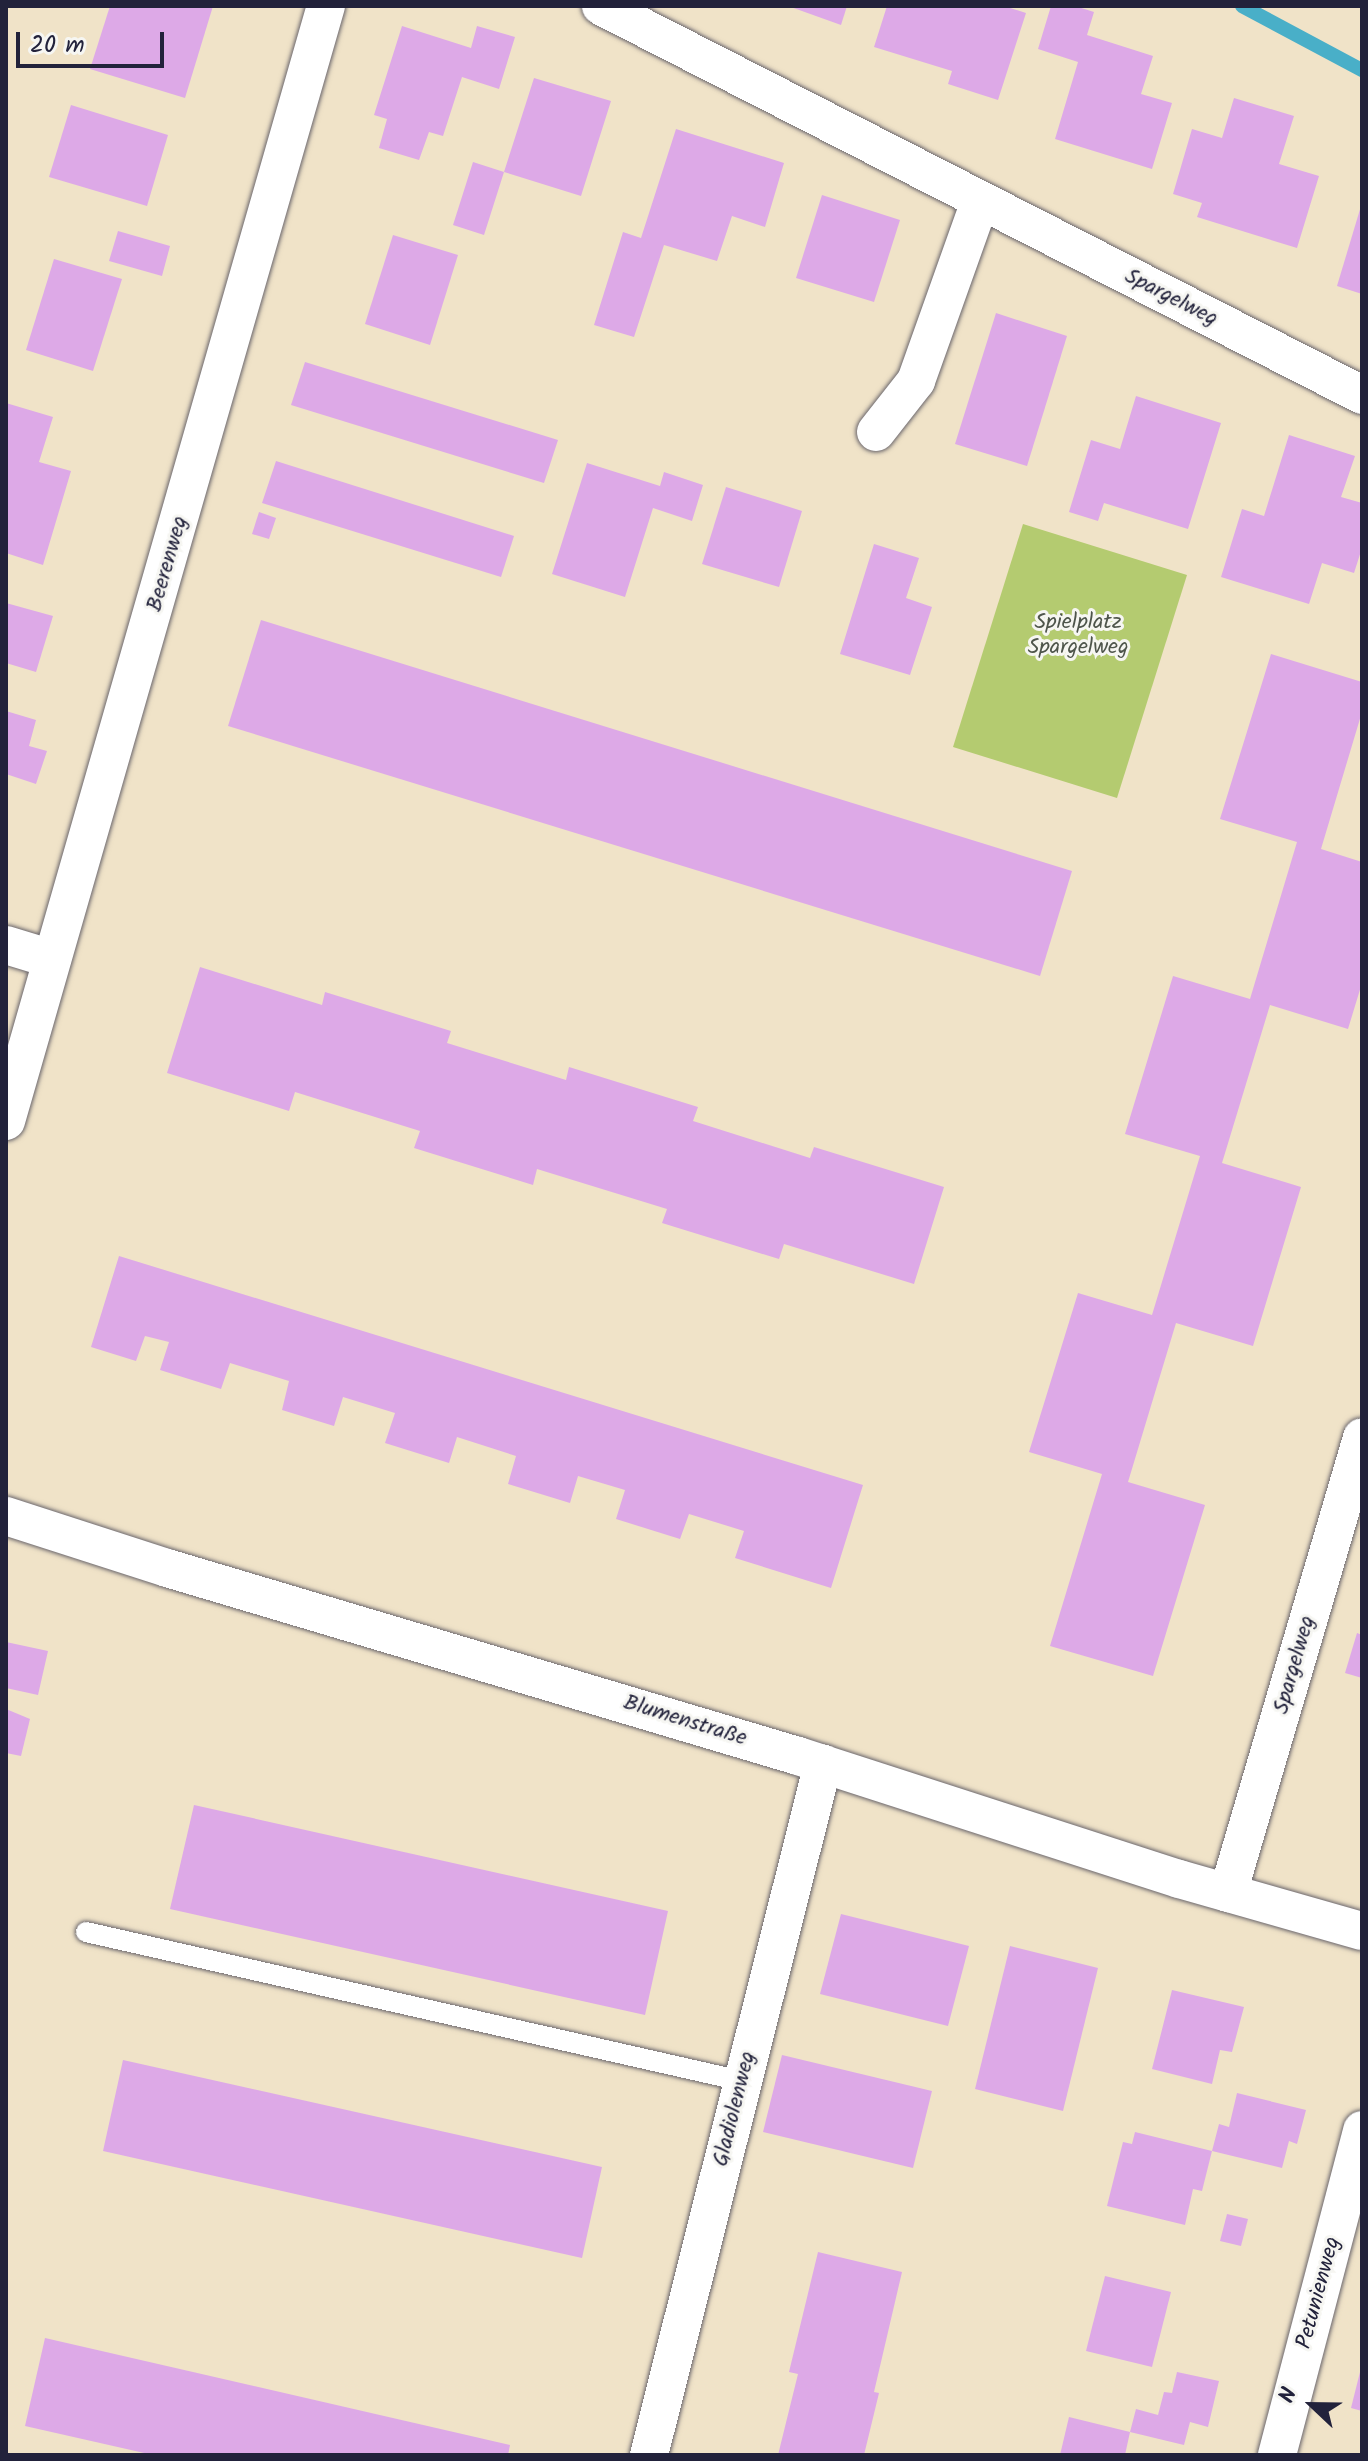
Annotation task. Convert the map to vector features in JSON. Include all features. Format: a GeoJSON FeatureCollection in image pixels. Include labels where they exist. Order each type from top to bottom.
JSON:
{"type":"FeatureCollection","features":[{"type":"Feature","properties":{"kind":"street","name":"Beerenweg"},"geometry":{"type":"LineString","coordinates":[[6,1121],[326,6]]}},
{"type":"Feature","properties":{"kind":"street","name":"Spargelweg"},"geometry":{"type":"LineString","coordinates":[[601,6],[1362,395]]}},
{"type":"Feature","properties":{"kind":"street"},"geometry":{"type":"LineString","coordinates":[[876,432],[916,381],[980,201]]}},
{"type":"Feature","properties":{"kind":"street"},"geometry":{"type":"LineString","coordinates":[[6,945],[52,959]]}},
{"type":"Feature","properties":{"kind":"street","name":"Spargelweg"},"geometry":{"type":"LineString","coordinates":[[1228,1893],[1360,1452]]}},
{"type":"Feature","properties":{"kind":"street","name":"Blumenstraße"},"geometry":{"type":"LineString","coordinates":[[6,1516],[167,1568],[823,1764],[1228,1893],[1362,1931]]}},
{"type":"Feature","properties":{"kind":"street","name":"Gladiolenweg"},"geometry":{"type":"LineString","coordinates":[[649,2455],[823,1764]]}},
{"type":"Feature","properties":{"kind":"street","name":"Petunienweg"},"geometry":{"type":"LineString","coordinates":[[1277,2455],[1362,2130]]}},
{"type":"Feature","properties":{"kind":"lane"},"geometry":{"type":"LineString","coordinates":[[86,1932],[742,2081]]}},
{"type":"Feature","properties":{"kind":"green space","name":"Spielplatz Spargelweg"},"geometry":{"type":"Polygon","coordinates":[[[1023,524],[1187,575],[1117,798],[953,747],[1023,524]]]}},
{"type":"Feature","properties":{"kind":"building"},"geometry":{"type":"Polygon","coordinates":[[[110,6],[213,6],[185,98],[90,69],[110,6]]]}},
{"type":"Feature","properties":{"kind":"building"},"geometry":{"type":"Polygon","coordinates":[[[788,6],[847,6],[841,25],[788,6]]]}},
{"type":"Feature","properties":{"kind":"building"},"geometry":{"type":"Polygon","coordinates":[[[887,6],[1004,6],[1026,13],[998,100],[948,84],[952,71],[874,47],[887,6]]]}},
{"type":"Feature","properties":{"kind":"building"},"geometry":{"type":"Polygon","coordinates":[[[1051,6],[1075,6],[1094,12],[1087,35],[1153,56],[1141,94],[1172,103],[1152,169],[1055,139],[1078,62],[1038,49],[1051,6]]]}},
{"type":"Feature","properties":{"kind":"building"},"geometry":{"type":"Polygon","coordinates":[[[402,26],[471,48],[477,26],[515,37],[499,89],[462,77],[443,136],[429,132],[419,160],[379,148],[387,119],[374,115],[402,26]]]}},
{"type":"Feature","properties":{"kind":"building"},"geometry":{"type":"Polygon","coordinates":[[[534,78],[611,101],[581,196],[504,172],[534,78]]]}},
{"type":"Feature","properties":{"kind":"building"},"geometry":{"type":"Polygon","coordinates":[[[1234,98],[1294,116],[1279,164],[1319,176],[1297,248],[1197,217],[1202,203],[1173,194],[1192,129],[1222,138],[1234,98]]]}},
{"type":"Feature","properties":{"kind":"building"},"geometry":{"type":"Polygon","coordinates":[[[71,105],[168,135],[147,206],[49,177],[71,105]]]}},
{"type":"Feature","properties":{"kind":"building"},"geometry":{"type":"Polygon","coordinates":[[[676,129],[784,163],[765,227],[732,216],[717,261],[664,245],[634,337],[594,325],[623,232],[641,238],[676,129]]]}},
{"type":"Feature","properties":{"kind":"building"},"geometry":{"type":"Polygon","coordinates":[[[473,162],[504,172],[484,235],[453,225],[473,162]]]}},
{"type":"Feature","properties":{"kind":"building"},"geometry":{"type":"Polygon","coordinates":[[[822,195],[900,220],[874,302],[796,278],[822,195]]]}},
{"type":"Feature","properties":{"kind":"building"},"geometry":{"type":"Polygon","coordinates":[[[1362,206],[1362,294],[1337,286],[1362,206]]]}},
{"type":"Feature","properties":{"kind":"building"},"geometry":{"type":"Polygon","coordinates":[[[118,231],[170,246],[162,276],[109,261],[118,231]]]}},
{"type":"Feature","properties":{"kind":"building"},"geometry":{"type":"Polygon","coordinates":[[[393,235],[458,255],[430,345],[365,324],[393,235]]]}},
{"type":"Feature","properties":{"kind":"building"},"geometry":{"type":"Polygon","coordinates":[[[54,259],[122,279],[93,371],[26,350],[54,259]]]}},
{"type":"Feature","properties":{"kind":"building"},"geometry":{"type":"Polygon","coordinates":[[[996,313],[1067,336],[1027,466],[955,444],[996,313]]]}},
{"type":"Feature","properties":{"kind":"building"},"geometry":{"type":"Polygon","coordinates":[[[305,362],[558,440],[544,483],[291,405],[305,362]]]}},
{"type":"Feature","properties":{"kind":"building"},"geometry":{"type":"Polygon","coordinates":[[[1136,396],[1221,423],[1188,529],[1104,503],[1098,521],[1069,512],[1091,440],[1120,449],[1136,396]]]}},
{"type":"Feature","properties":{"kind":"building"},"geometry":{"type":"Polygon","coordinates":[[[6,403],[53,417],[39,462],[71,471],[43,565],[6,553],[6,403]]]}},
{"type":"Feature","properties":{"kind":"building"},"geometry":{"type":"Polygon","coordinates":[[[1289,435],[1355,456],[1341,497],[1362,503],[1362,548],[1354,573],[1322,563],[1309,604],[1221,577],[1242,509],[1264,516],[1289,435]]]}},
{"type":"Feature","properties":{"kind":"building"},"geometry":{"type":"Polygon","coordinates":[[[276,461],[514,536],[501,577],[262,503],[276,461]]]}},
{"type":"Feature","properties":{"kind":"building"},"geometry":{"type":"Polygon","coordinates":[[[587,463],[660,486],[664,472],[703,485],[692,521],[653,508],[625,597],[552,574],[587,463]]]}},
{"type":"Feature","properties":{"kind":"building"},"geometry":{"type":"Polygon","coordinates":[[[726,487],[802,511],[779,587],[702,564],[726,487]]]}},
{"type":"Feature","properties":{"kind":"building"},"geometry":{"type":"Polygon","coordinates":[[[259,512],[276,518],[269,539],[252,534],[259,512]]]}},
{"type":"Feature","properties":{"kind":"building"},"geometry":{"type":"Polygon","coordinates":[[[874,544],[919,558],[906,598],[932,607],[910,675],[840,654],[874,544]]]}},
{"type":"Feature","properties":{"kind":"building"},"geometry":{"type":"Polygon","coordinates":[[[6,603],[53,616],[36,672],[6,663],[6,603]]]}},
{"type":"Feature","properties":{"kind":"building"},"geometry":{"type":"Polygon","coordinates":[[[261,620],[1072,871],[1040,976],[228,726],[261,620]]]}},
{"type":"Feature","properties":{"kind":"building"},"geometry":{"type":"Polygon","coordinates":[[[1271,654],[1362,682],[1362,712],[1321,849],[1362,862],[1362,983],[1348,1029],[1270,1005],[1222,1163],[1301,1187],[1253,1346],[1176,1323],[1128,1482],[1205,1505],[1153,1676],[1050,1646],[1102,1474],[1029,1452],[1078,1293],[1152,1315],[1200,1156],[1125,1134],[1173,976],[1250,999],[1297,842],[1220,819],[1271,654]]]}},
{"type":"Feature","properties":{"kind":"building"},"geometry":{"type":"Polygon","coordinates":[[[6,711],[36,720],[29,746],[47,751],[36,784],[6,774],[6,711]]]}},
{"type":"Feature","properties":{"kind":"building"},"geometry":{"type":"Polygon","coordinates":[[[200,967],[322,1005],[325,992],[451,1031],[447,1043],[566,1080],[569,1067],[698,1107],[693,1121],[810,1158],[814,1147],[944,1187],[914,1284],[784,1244],[779,1259],[662,1223],[667,1209],[537,1169],[533,1185],[414,1148],[420,1131],[295,1092],[289,1111],[167,1073],[200,967]]]}},
{"type":"Feature","properties":{"kind":"building"},"geometry":{"type":"Polygon","coordinates":[[[119,1256],[863,1485],[831,1588],[735,1558],[744,1531],[689,1514],[680,1539],[616,1519],[625,1490],[578,1476],[570,1503],[508,1484],[516,1456],[457,1437],[449,1463],[385,1443],[395,1413],[343,1397],[334,1426],[282,1410],[289,1381],[230,1363],[221,1389],[160,1370],[169,1342],[145,1336],[136,1361],[91,1347],[119,1256]]]}},
{"type":"Feature","properties":{"kind":"building"},"geometry":{"type":"Polygon","coordinates":[[[1357,1633],[1362,1635],[1362,1678],[1345,1673],[1357,1633]]]}},
{"type":"Feature","properties":{"kind":"building"},"geometry":{"type":"Polygon","coordinates":[[[6,1642],[48,1651],[38,1695],[6,1688],[6,1642]]]}},
{"type":"Feature","properties":{"kind":"building"},"geometry":{"type":"Polygon","coordinates":[[[6,1709],[30,1719],[21,1756],[6,1753],[6,1709]]]}},
{"type":"Feature","properties":{"kind":"building"},"geometry":{"type":"Polygon","coordinates":[[[194,1805],[668,1911],[645,2015],[170,1909],[194,1805]]]}},
{"type":"Feature","properties":{"kind":"building"},"geometry":{"type":"Polygon","coordinates":[[[841,1914],[969,1946],[948,2026],[820,1994],[841,1914]]]}},
{"type":"Feature","properties":{"kind":"building"},"geometry":{"type":"Polygon","coordinates":[[[1010,1946],[1098,1968],[1063,2111],[975,2089],[1010,1946]]]}},
{"type":"Feature","properties":{"kind":"building"},"geometry":{"type":"Polygon","coordinates":[[[1172,1990],[1244,2007],[1232,2052],[1220,2050],[1212,2084],[1152,2069],[1172,1990]]]}},
{"type":"Feature","properties":{"kind":"building"},"geometry":{"type":"Polygon","coordinates":[[[782,2055],[932,2091],[913,2168],[763,2132],[782,2055]]]}},
{"type":"Feature","properties":{"kind":"building"},"geometry":{"type":"Polygon","coordinates":[[[123,2060],[602,2167],[582,2258],[103,2151],[123,2060]]]}},
{"type":"Feature","properties":{"kind":"building"},"geometry":{"type":"Polygon","coordinates":[[[1237,2093],[1306,2110],[1297,2144],[1289,2141],[1282,2168],[1212,2151],[1219,2124],[1229,2127],[1237,2093]]]}},
{"type":"Feature","properties":{"kind":"building"},"geometry":{"type":"Polygon","coordinates":[[[1135,2132],[1212,2151],[1202,2191],[1193,2189],[1185,2225],[1107,2206],[1123,2142],[1132,2144],[1135,2132]]]}},
{"type":"Feature","properties":{"kind":"building"},"geometry":{"type":"Polygon","coordinates":[[[1227,2214],[1248,2219],[1241,2246],[1220,2241],[1227,2214]]]}},
{"type":"Feature","properties":{"kind":"building"},"geometry":{"type":"Polygon","coordinates":[[[818,2252],[902,2272],[874,2392],[879,2393],[864,2455],[778,2455],[798,2374],[789,2372],[818,2252]]]}},
{"type":"Feature","properties":{"kind":"building"},"geometry":{"type":"Polygon","coordinates":[[[1105,2276],[1171,2292],[1152,2367],[1086,2351],[1105,2276]]]}},
{"type":"Feature","properties":{"kind":"building"},"geometry":{"type":"Polygon","coordinates":[[[45,2338],[510,2445],[508,2455],[153,2455],[25,2426],[45,2338]]]}},
{"type":"Feature","properties":{"kind":"building"},"geometry":{"type":"Polygon","coordinates":[[[1362,2368],[1362,2411],[1351,2408],[1362,2368]]]}},
{"type":"Feature","properties":{"kind":"building"},"geometry":{"type":"Polygon","coordinates":[[[1177,2372],[1219,2381],[1208,2427],[1190,2422],[1184,2445],[1130,2432],[1136,2409],[1158,2415],[1164,2392],[1172,2393],[1177,2372]]]}},
{"type":"Feature","properties":{"kind":"building"},"geometry":{"type":"Polygon","coordinates":[[[1069,2417],[1130,2432],[1125,2455],[1060,2455],[1069,2417]]]}},
{"type":"Feature","properties":{"kind":"waterway"},"geometry":{"type":"LineString","coordinates":[[1242,6],[1362,70]]}}]}
